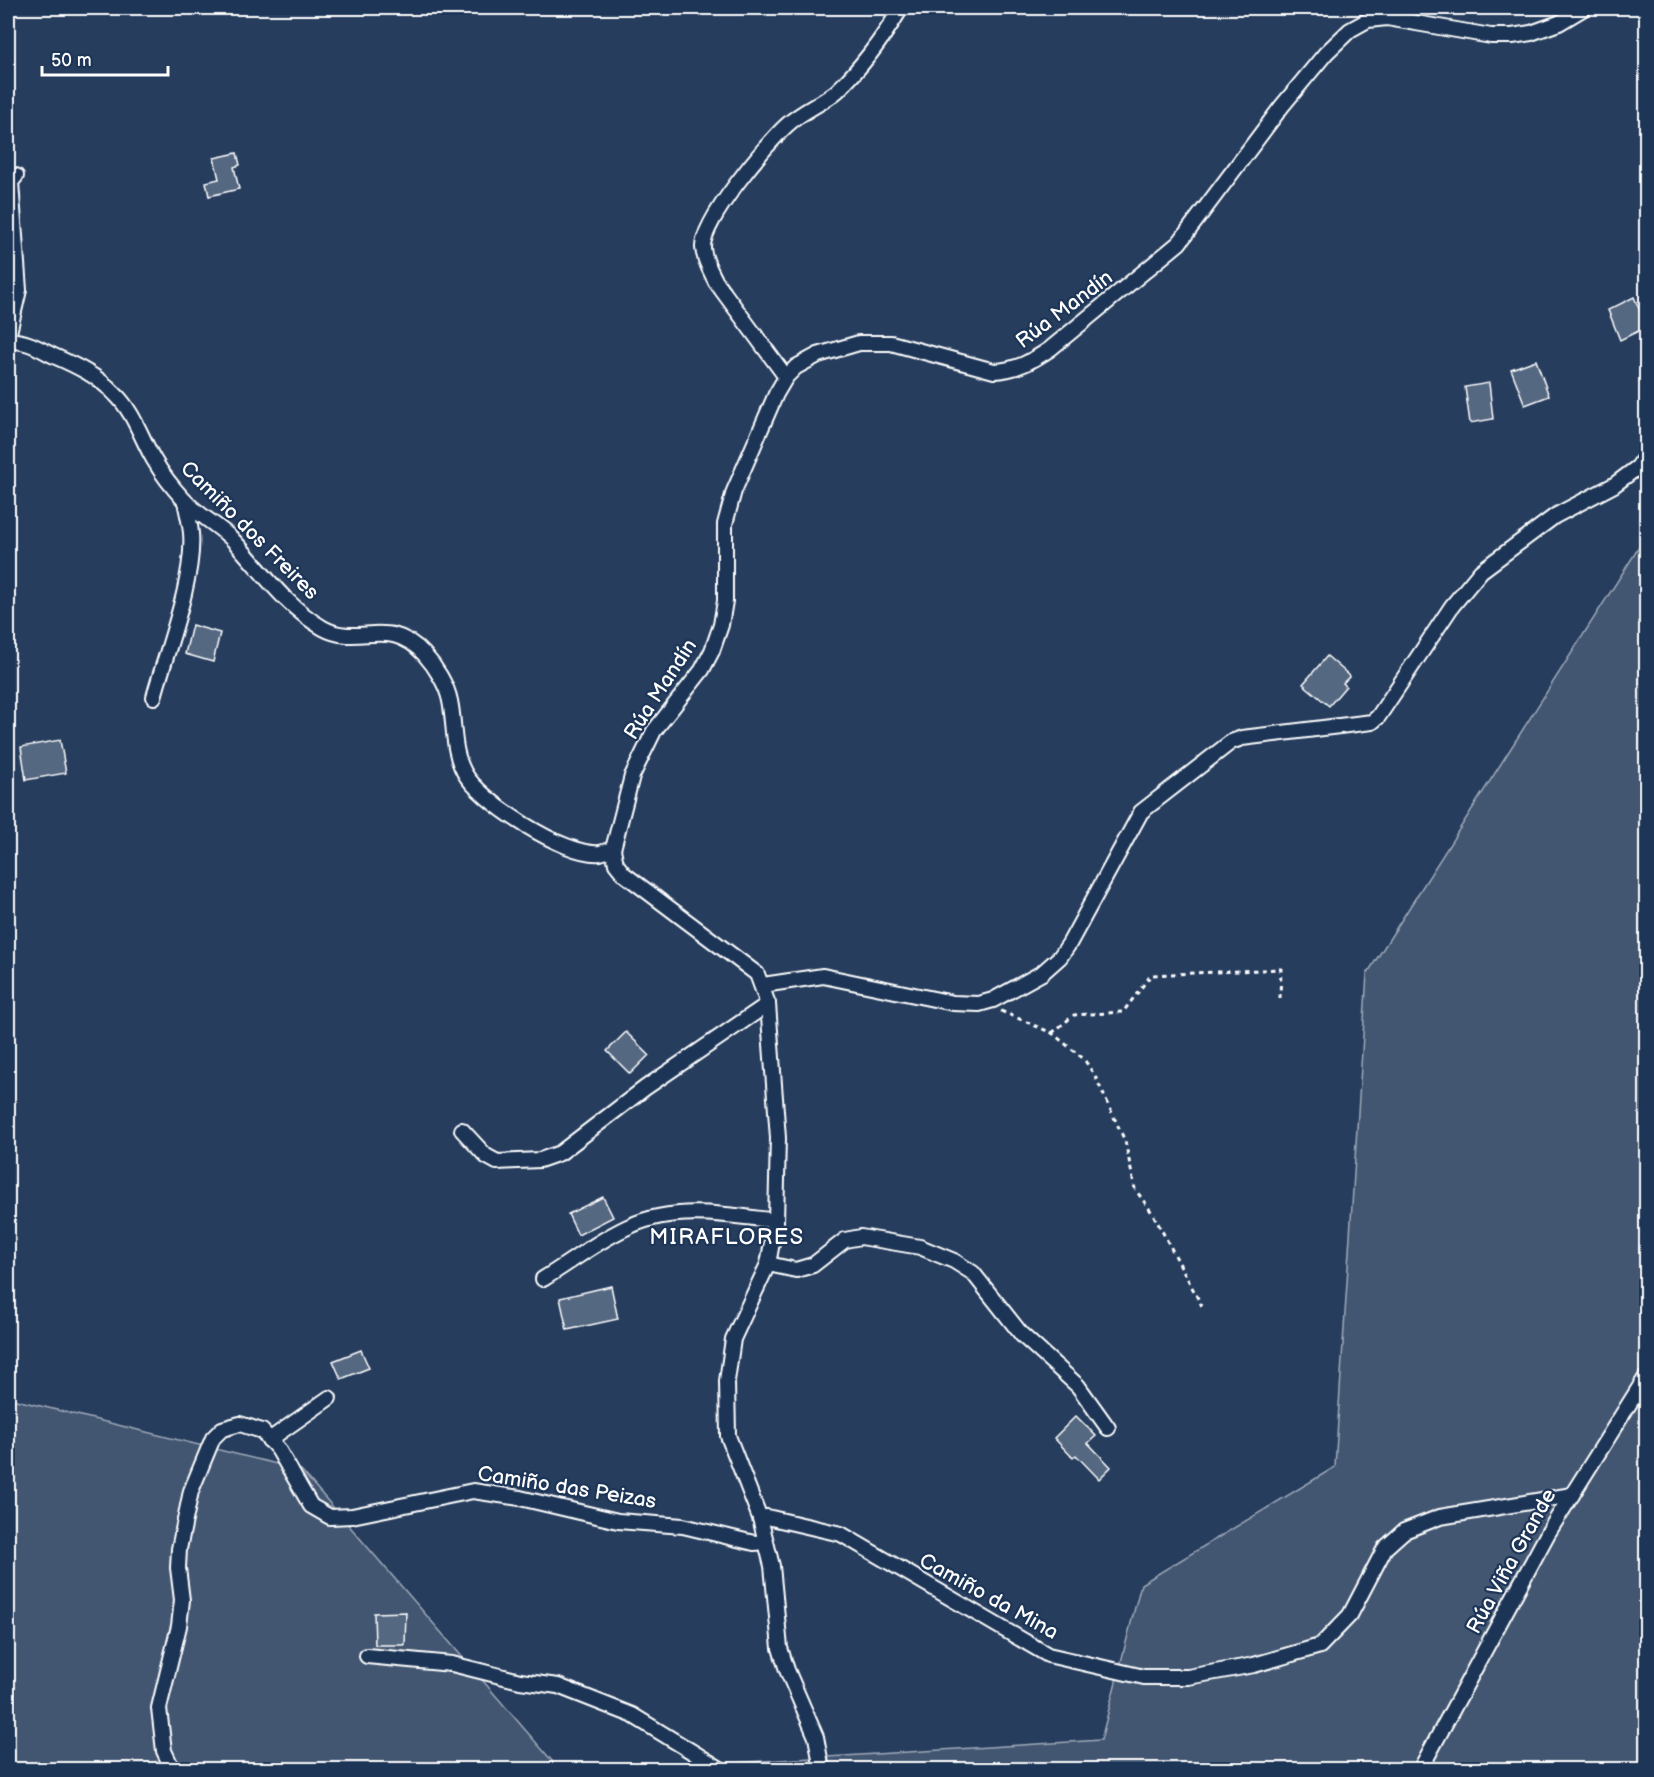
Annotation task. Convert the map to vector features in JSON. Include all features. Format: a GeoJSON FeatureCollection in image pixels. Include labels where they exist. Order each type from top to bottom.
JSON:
{"type":"FeatureCollection","features":[{"type":"Feature","properties":{"kind":"street"},"geometry":{"type":"LineString","coordinates":[[786,377],[716,282],[708,267],[703,248],[705,231],[715,214],[774,138],[789,123],[834,93],[854,74],[873,51],[902,8]]}},
{"type":"Feature","properties":{"kind":"street","name":"Rúa Mandín"},"geometry":{"type":"LineString","coordinates":[[613,849],[632,776],[643,749],[654,731],[702,670],[712,651],[721,625],[725,601],[725,524],[734,491],[786,377],[796,367],[818,354],[859,343],[891,343],[994,371],[1020,367],[1050,349],[1167,256],[1326,53],[1350,30],[1368,20],[1387,18],[1491,36],[1512,36],[1531,33],[1559,23],[1584,8]]}},
{"type":"Feature","properties":{"kind":"street"},"geometry":{"type":"LineString","coordinates":[[8,339],[19,290],[10,182],[15,176]]}},
{"type":"Feature","properties":{"kind":"street","name":"Camiño dos Freires"},"geometry":{"type":"LineString","coordinates":[[8,339],[27,343],[78,366],[105,384],[130,413],[154,460],[185,501],[231,539],[281,596],[322,627],[344,635],[391,632],[408,641],[423,653],[437,672],[450,699],[458,757],[463,772],[479,793],[498,808],[562,843],[599,853],[613,849]]}},
{"type":"Feature","properties":{"kind":"street"},"geometry":{"type":"LineString","coordinates":[[763,985],[824,976],[953,1003],[979,1004],[993,1000],[1042,973],[1060,957],[1133,824],[1151,803],[1231,742],[1242,738],[1372,722],[1378,717],[1452,606],[1481,571],[1555,516],[1614,485],[1638,467],[1647,455]]}},
{"type":"Feature","properties":{"kind":"street"},"geometry":{"type":"LineString","coordinates":[[154,697],[183,591],[191,549],[191,532],[185,501]]}},
{"type":"Feature","properties":{"kind":"street"},"geometry":{"type":"LineString","coordinates":[[613,849],[616,864],[624,874],[757,974],[763,985],[768,1004],[778,1138],[776,1221],[768,1264],[733,1339],[727,1380],[728,1436],[760,1518],[772,1566],[780,1647],[787,1670],[816,1737],[822,1770]]}},
{"type":"Feature","properties":{"kind":"street"},"geometry":{"type":"LineString","coordinates":[[462,1130],[486,1156],[497,1162],[540,1160],[560,1153],[645,1088],[768,1004]]}},
{"type":"Feature","properties":{"kind":"street"},"geometry":{"type":"LineString","coordinates":[[543,1279],[630,1226],[663,1215],[691,1212],[776,1221]]}},
{"type":"Feature","properties":{"kind":"street"},"geometry":{"type":"LineString","coordinates":[[768,1264],[796,1270],[813,1265],[845,1240],[861,1237],[920,1247],[954,1261],[973,1273],[1022,1335],[1078,1386],[1108,1428]]}},
{"type":"Feature","properties":{"kind":"street","name":"Rúa Viña Grande"},"geometry":{"type":"LineString","coordinates":[[1420,1770],[1548,1533],[1647,1377]]}},
{"type":"Feature","properties":{"kind":"street"},"geometry":{"type":"LineString","coordinates":[[269,1440],[329,1398]]}},
{"type":"Feature","properties":{"kind":"street","name":"Camiño das Peizas"},"geometry":{"type":"LineString","coordinates":[[173,1770],[164,1751],[159,1708],[182,1600],[178,1568],[179,1549],[191,1491],[213,1438],[222,1429],[240,1424],[262,1431],[311,1506],[330,1517],[352,1515],[472,1491],[618,1521],[683,1526],[754,1543],[765,1542]]}},
{"type":"Feature","properties":{"kind":"street","name":"Camiño da Mina"},"geometry":{"type":"LineString","coordinates":[[760,1518],[767,1517],[841,1534],[1048,1655],[1144,1677],[1188,1677],[1254,1665],[1320,1646],[1350,1615],[1385,1548],[1404,1531],[1440,1517],[1572,1495]]}},
{"type":"Feature","properties":{"kind":"street"},"geometry":{"type":"LineString","coordinates":[[367,1656],[452,1664],[520,1681],[558,1686],[632,1715],[722,1770]]}},
{"type":"Feature","properties":{"kind":"path"},"geometry":{"type":"LineString","coordinates":[[1052,1033],[1074,1015],[1123,1012],[1151,975],[1281,969],[1280,998]]}},
{"type":"Feature","properties":{"kind":"path"},"geometry":{"type":"LineString","coordinates":[[993,1000],[1001,1011],[1052,1033],[1084,1059],[1095,1076],[1125,1141],[1135,1189],[1153,1214],[1202,1306]]}},
{"type":"Feature","properties":{"kind":"shaded area"},"geometry":{"type":"Polygon","coordinates":[[[1646,540],[1646,1769],[620,1770],[1101,1740],[1141,1584],[1335,1467],[1367,974],[1641,544],[1646,540]]]}},
{"type":"Feature","properties":{"kind":"shaded area"},"geometry":{"type":"Polygon","coordinates":[[[8,1398],[301,1470],[559,1769],[8,1770],[8,1398]]]}},
{"type":"Feature","properties":{"kind":"building"},"geometry":{"type":"Polygon","coordinates":[[[237,153],[240,165],[234,167],[239,189],[209,196],[206,182],[219,179],[214,158],[237,153]]]}},
{"type":"Feature","properties":{"kind":"building"},"geometry":{"type":"Polygon","coordinates":[[[1634,297],[1647,327],[1620,340],[1608,310],[1634,297]]]}},
{"type":"Feature","properties":{"kind":"building"},"geometry":{"type":"Polygon","coordinates":[[[1536,360],[1549,396],[1525,405],[1511,369],[1536,360]]]}},
{"type":"Feature","properties":{"kind":"building"},"geometry":{"type":"Polygon","coordinates":[[[1489,383],[1493,419],[1470,423],[1465,387],[1489,383]]]}},
{"type":"Feature","properties":{"kind":"building"},"geometry":{"type":"Polygon","coordinates":[[[192,625],[220,633],[213,662],[185,654],[192,625]]]}},
{"type":"Feature","properties":{"kind":"building"},"geometry":{"type":"Polygon","coordinates":[[[1327,656],[1350,676],[1343,683],[1346,686],[1329,706],[1303,684],[1327,656]]]}},
{"type":"Feature","properties":{"kind":"building"},"geometry":{"type":"Polygon","coordinates":[[[60,740],[66,773],[26,780],[21,747],[60,740]]]}},
{"type":"Feature","properties":{"kind":"building"},"geometry":{"type":"Polygon","coordinates":[[[626,1032],[649,1055],[630,1074],[607,1051],[626,1032]]]}},
{"type":"Feature","properties":{"kind":"building"},"geometry":{"type":"Polygon","coordinates":[[[603,1197],[613,1217],[578,1235],[568,1214],[603,1197]]]}},
{"type":"Feature","properties":{"kind":"building"},"geometry":{"type":"Polygon","coordinates":[[[611,1286],[618,1319],[567,1330],[560,1298],[611,1286]]]}},
{"type":"Feature","properties":{"kind":"building"},"geometry":{"type":"Polygon","coordinates":[[[361,1350],[369,1368],[341,1379],[333,1361],[361,1350]]]}},
{"type":"Feature","properties":{"kind":"building"},"geometry":{"type":"Polygon","coordinates":[[[1076,1416],[1096,1436],[1088,1443],[1111,1467],[1099,1479],[1076,1455],[1073,1458],[1054,1438],[1076,1416]]]}},
{"type":"Feature","properties":{"kind":"building"},"geometry":{"type":"Polygon","coordinates":[[[406,1612],[405,1645],[375,1645],[374,1613],[406,1612]]]}},
{"type":"Feature","properties":{"kind":"district","name":"MIRAFLORES"},"geometry":{"type":"Point","coordinates":[727,1236]}}]}
